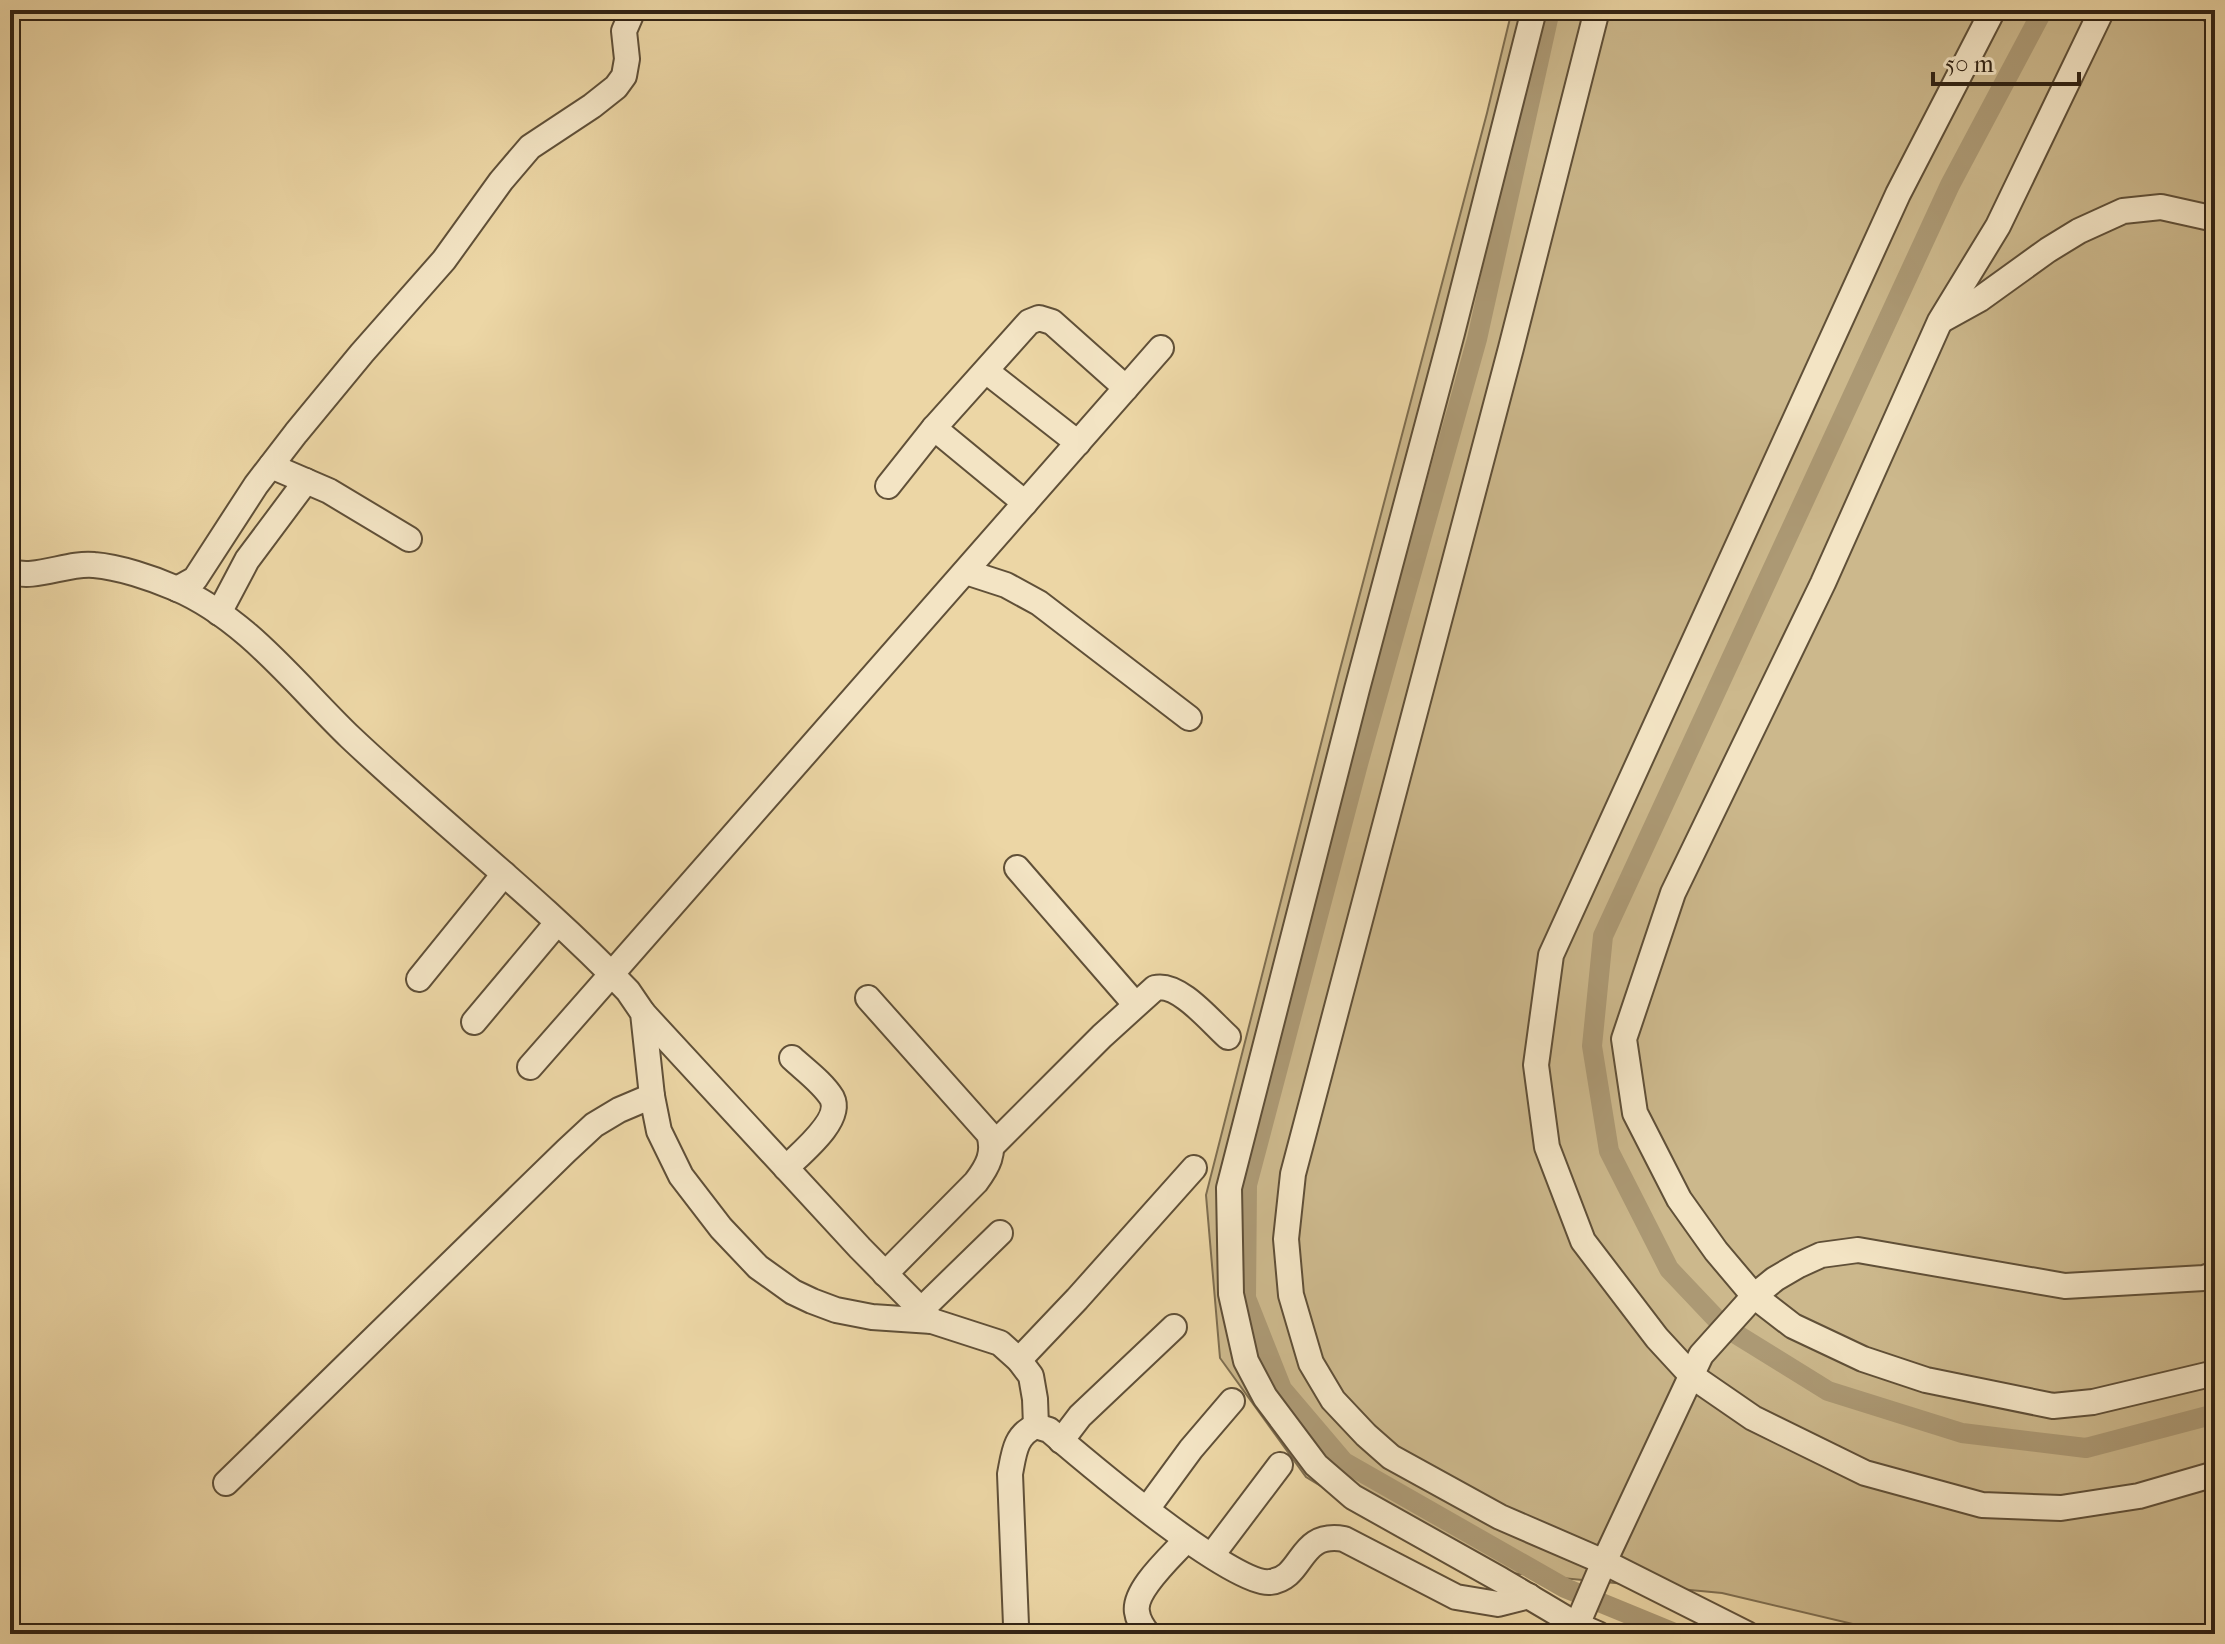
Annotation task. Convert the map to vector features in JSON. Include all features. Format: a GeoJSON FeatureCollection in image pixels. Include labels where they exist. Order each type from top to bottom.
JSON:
{"type":"FeatureCollection","features":[{"type":"Feature","properties":{"kind":"street"},"geometry":{"type":"LineString","coordinates":[[177,589],[195,579],[256,485],[362,353],[444,260],[501,181],[530,147],[616,87],[624,76],[627,59],[624,31],[633,10]]}},
{"type":"Feature","properties":{"kind":"street"},"geometry":{"type":"LineString","coordinates":[[1534,10],[1229,1188],[1231,1294],[1246,1361],[1265,1397],[1316,1465],[1353,1497],[1584,1627],[1602,1567],[1697,1366],[1749,1301],[1775,1279],[1821,1255],[1858,1250],[2065,1286],[2204,1278],[2215,1274]]}},
{"type":"Feature","properties":{"kind":"street"},"geometry":{"type":"LineString","coordinates":[[1597,10],[1293,1174],[1286,1239],[1291,1295],[1311,1363],[1333,1400],[1391,1457],[1500,1517],[1747,1634]]}},
{"type":"Feature","properties":{"kind":"street"},"geometry":{"type":"LineString","coordinates":[[1993,10],[1898,194],[1551,955],[1536,1065],[1547,1147],[1583,1241],[1657,1338],[1697,1366],[1753,1418],[1865,1473],[1982,1505],[2061,1508],[2139,1496],[2215,1474]]}},
{"type":"Feature","properties":{"kind":"street"},"geometry":{"type":"LineString","coordinates":[[2102,10],[1998,226],[1940,321],[1823,583],[1673,893],[1624,1039],[1635,1113],[1679,1199],[1749,1301],[1793,1326],[1863,1359],[1926,1380],[2053,1406],[2093,1402],[2215,1373]]}},
{"type":"Feature","properties":{"kind":"street"},"geometry":{"type":"LineString","coordinates":[[1940,321],[1980,299],[2079,231],[2123,211],[2161,207],[2215,219]]}},
{"type":"Feature","properties":{"kind":"street"},"geometry":{"type":"LineString","coordinates":[[888,486],[934,428],[1029,322],[1039,318],[1052,322],[1126,388]]}},
{"type":"Feature","properties":{"kind":"street"},"geometry":{"type":"LineString","coordinates":[[530,1067],[1161,348]]}},
{"type":"Feature","properties":{"kind":"street"},"geometry":{"type":"LineString","coordinates":[[986,371],[1078,443]]}},
{"type":"Feature","properties":{"kind":"street"},"geometry":{"type":"LineString","coordinates":[[934,428],[1025,503]]}},
{"type":"Feature","properties":{"kind":"street"},"geometry":{"type":"LineString","coordinates":[[271,466],[329,491],[409,539]]}},
{"type":"Feature","properties":{"kind":"street"},"geometry":{"type":"LineString","coordinates":[[219,613],[247,560],[306,481]]}},
{"type":"Feature","properties":{"kind":"street"},"geometry":{"type":"LineString","coordinates":[[10,571],[27,574],[67,566],[93,565],[141,576],[177,589],[219,613],[250,638],[351,737],[504,874],[628,991],[643,1013],[927,1316]]}},
{"type":"Feature","properties":{"kind":"street"},"geometry":{"type":"LineString","coordinates":[[966,572],[1006,585],[1039,603],[1189,718]]}},
{"type":"Feature","properties":{"kind":"street"},"geometry":{"type":"LineString","coordinates":[[1017,868],[1135,1004]]}},
{"type":"Feature","properties":{"kind":"street"},"geometry":{"type":"LineString","coordinates":[[419,979],[504,874]]}},
{"type":"Feature","properties":{"kind":"street"},"geometry":{"type":"LineString","coordinates":[[474,1022],[557,923]]}},
{"type":"Feature","properties":{"kind":"street"},"geometry":{"type":"LineString","coordinates":[[992,1146],[1135,1004],[1155,988],[1171,988],[1190,1001],[1228,1037]]}},
{"type":"Feature","properties":{"kind":"street"},"geometry":{"type":"LineString","coordinates":[[868,998],[989,1134],[992,1146],[986,1170],[976,1182],[885,1274]]}},
{"type":"Feature","properties":{"kind":"street"},"geometry":{"type":"LineString","coordinates":[[643,1013],[659,1131],[681,1176],[721,1228],[758,1267],[793,1292],[836,1310],[872,1317],[927,1316],[1000,1343],[1031,1376],[1036,1426]]}},
{"type":"Feature","properties":{"kind":"street"},"geometry":{"type":"LineString","coordinates":[[786,1168],[826,1127],[834,1112],[833,1100],[823,1087],[792,1058]]}},
{"type":"Feature","properties":{"kind":"street"},"geometry":{"type":"LineString","coordinates":[[226,1483],[594,1125],[652,1096]]}},
{"type":"Feature","properties":{"kind":"street"},"geometry":{"type":"LineString","coordinates":[[1019,1360],[1194,1168]]}},
{"type":"Feature","properties":{"kind":"street"},"geometry":{"type":"LineString","coordinates":[[927,1316],[1000,1233]]}},
{"type":"Feature","properties":{"kind":"street"},"geometry":{"type":"LineString","coordinates":[[1061,1441],[1080,1416],[1174,1327]]}},
{"type":"Feature","properties":{"kind":"street"},"geometry":{"type":"LineString","coordinates":[[1147,1509],[1191,1449],[1232,1401]]}},
{"type":"Feature","properties":{"kind":"street"},"geometry":{"type":"LineString","coordinates":[[1015,1634],[1010,1474],[1014,1450],[1025,1431],[1036,1426],[1049,1430],[1186,1540],[1247,1577],[1261,1582],[1273,1582],[1286,1575],[1317,1540],[1329,1536],[1344,1539],[1456,1597],[1498,1604],[1529,1596]]}},
{"type":"Feature","properties":{"kind":"street"},"geometry":{"type":"LineString","coordinates":[[1212,1555],[1280,1465]]}},
{"type":"Feature","properties":{"kind":"street"},"geometry":{"type":"LineString","coordinates":[[1148,1634],[1136,1611],[1138,1598],[1186,1540]]}},
{"type":"Feature","properties":{"kind":"shaded area"},"geometry":{"type":"Polygon","coordinates":[[[1512,10],[2183,10],[2197,12],[2215,34],[2215,1634],[1895,1634],[1722,1593],[1456,1568],[1306,1477],[1220,1358],[1206,1195],[1512,10]]]}},
{"type":"Feature","properties":{"kind":"waterway"},"geometry":{"type":"LineString","coordinates":[[1550,10],[1477,339],[1358,764],[1247,1185],[1246,1298],[1282,1389],[1344,1462],[1565,1588],[1677,1634]]}},
{"type":"Feature","properties":{"kind":"waterway"},"geometry":{"type":"LineString","coordinates":[[2043,10],[1950,185],[1603,936],[1592,1046],[1609,1151],[1669,1269],[1723,1326],[1828,1391],[1962,1433],[2086,1448],[2215,1414]]}}]}
